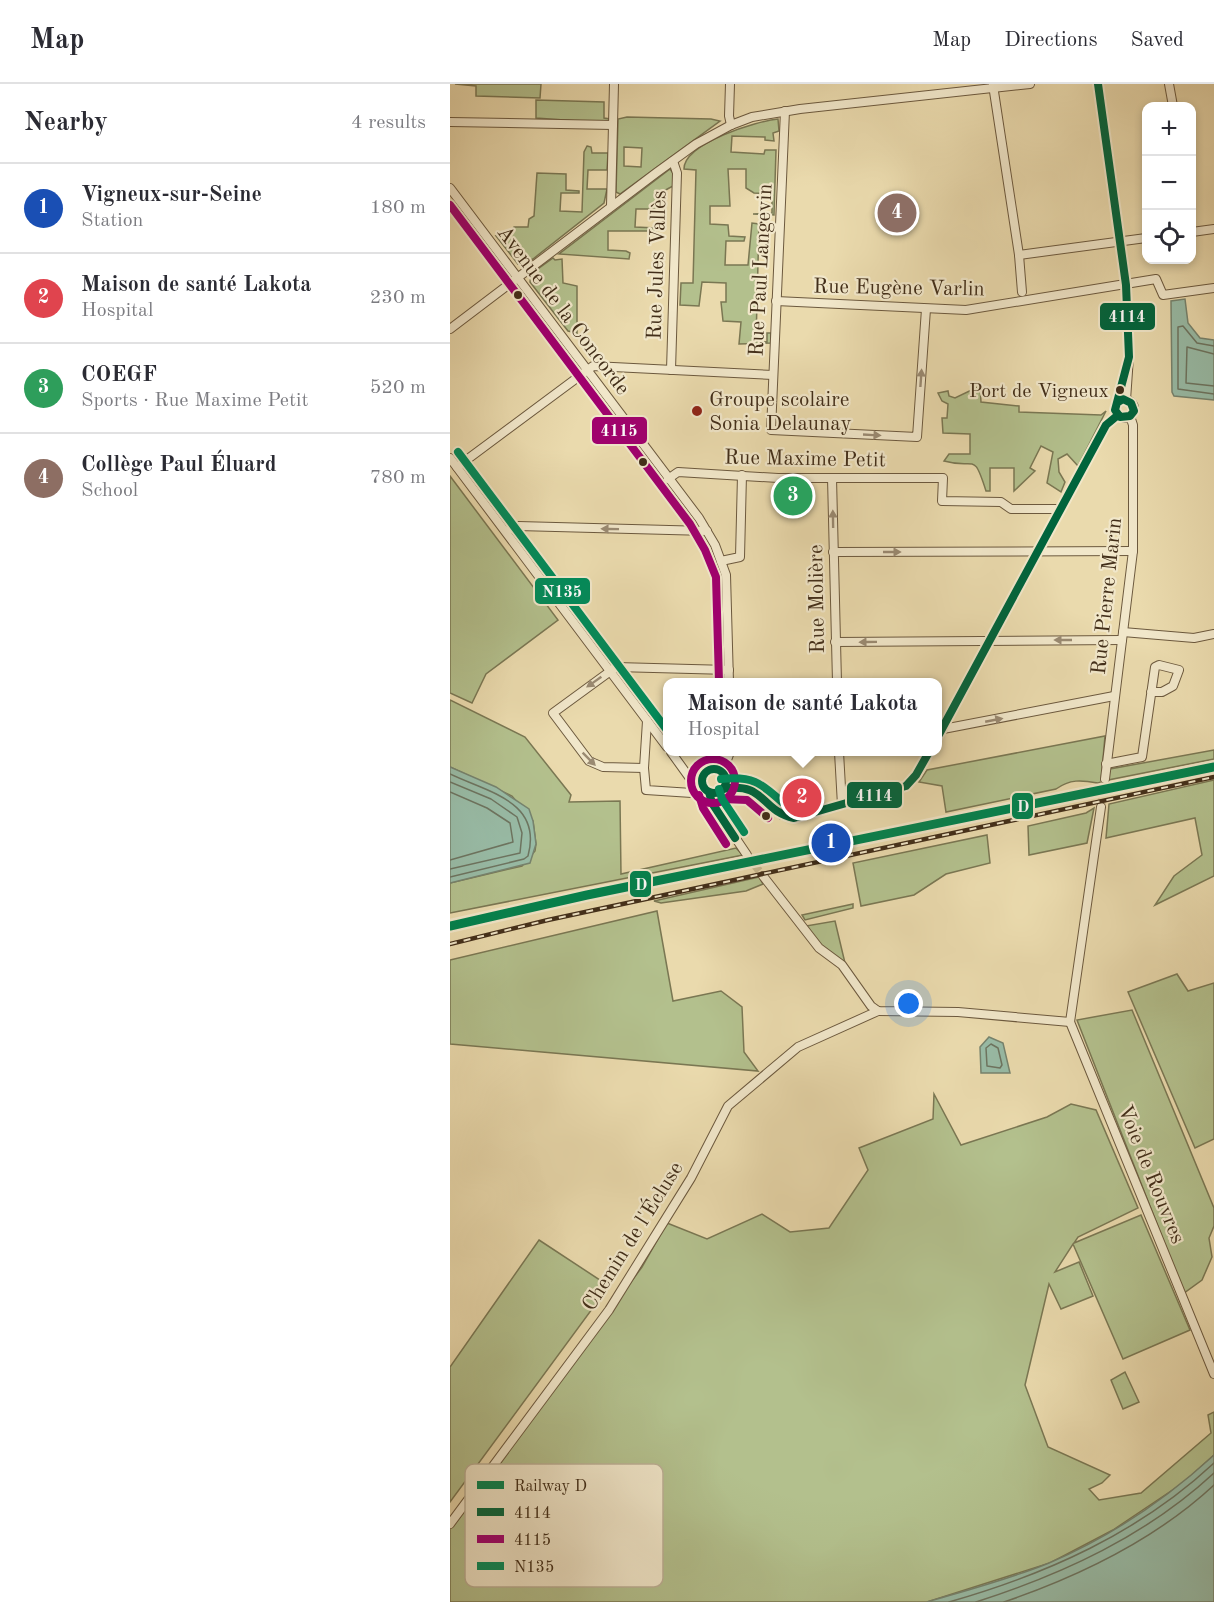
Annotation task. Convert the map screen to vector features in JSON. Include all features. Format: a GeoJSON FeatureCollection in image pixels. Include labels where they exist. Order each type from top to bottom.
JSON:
{"type":"FeatureCollection","features":[{"type":"Feature","properties":{"kind":"street"},"geometry":{"type":"LineString","coordinates":[[611,206],[614,84]]}},
{"type":"Feature","properties":{"kind":"street"},"geometry":{"type":"LineString","coordinates":[[730,84],[731,124]]}},
{"type":"Feature","properties":{"kind":"street"},"geometry":{"type":"LineString","coordinates":[[450,329],[611,206],[696,144],[731,124],[752,117],[785,111],[993,86],[1030,84]]}},
{"type":"Feature","properties":{"kind":"street"},"geometry":{"type":"LineString","coordinates":[[1098,84],[1126,285],[1129,357],[1126,400]]}},
{"type":"Feature","properties":{"kind":"street"},"geometry":{"type":"LineString","coordinates":[[1169,84],[1172,102]]}},
{"type":"Feature","properties":{"kind":"street"},"geometry":{"type":"LineString","coordinates":[[993,86],[1019,255],[1022,292]]}},
{"type":"Feature","properties":{"kind":"street","name":"Rue Paul Langevin"},"geometry":{"type":"LineString","coordinates":[[785,111],[771,430],[917,437],[926,309]]}},
{"type":"Feature","properties":{"kind":"street"},"geometry":{"type":"LineString","coordinates":[[450,122],[613,125]]}},
{"type":"Feature","properties":{"kind":"street","name":"Rue Jules Vallès"},"geometry":{"type":"LineString","coordinates":[[671,370],[677,173],[673,161]]}},
{"type":"Feature","properties":{"kind":"street","name":"Avenue de la Concorde"},"geometry":{"type":"LineString","coordinates":[[450,188],[707,531],[726,575],[729,678]]}},
{"type":"Feature","properties":{"kind":"street"},"geometry":{"type":"LineString","coordinates":[[1196,230],[1214,228]]}},
{"type":"Feature","properties":{"kind":"street"},"geometry":{"type":"LineString","coordinates":[[1019,255],[1142,238]]}},
{"type":"Feature","properties":{"kind":"street","name":"Rue Eugène Varlin"},"geometry":{"type":"LineString","coordinates":[[776,301],[966,310],[1156,279],[1163,295],[1214,288]]}},
{"type":"Feature","properties":{"kind":"street"},"geometry":{"type":"LineString","coordinates":[[457,467],[592,366],[773,375]]}},
{"type":"Feature","properties":{"kind":"street"},"geometry":{"type":"LineString","coordinates":[[1126,400],[1133,405],[1130,416],[1123,418],[1118,415],[1116,404],[1126,400]]}},
{"type":"Feature","properties":{"kind":"street"},"geometry":{"type":"LineString","coordinates":[[942,726],[1106,425],[1118,415]]}},
{"type":"Feature","properties":{"kind":"street","name":"Rue Pierre Marin"},"geometry":{"type":"LineString","coordinates":[[1105,779],[1132,551],[1133,425],[1130,416]]}},
{"type":"Feature","properties":{"kind":"street"},"geometry":{"type":"LineString","coordinates":[[450,458],[663,742]]}},
{"type":"Feature","properties":{"kind":"street","name":"Rue Maxime Petit"},"geometry":{"type":"LineString","coordinates":[[668,479],[678,472],[832,478],[943,478],[942,501],[1001,502],[1011,509],[1060,509]]}},
{"type":"Feature","properties":{"kind":"street"},"geometry":{"type":"LineString","coordinates":[[721,561],[740,557],[742,475]]}},
{"type":"Feature","properties":{"kind":"street","name":"Rue Molière"},"geometry":{"type":"LineString","coordinates":[[832,478],[837,678]]}},
{"type":"Feature","properties":{"kind":"street"},"geometry":{"type":"LineString","coordinates":[[506,531],[518,526],[707,531]]}},
{"type":"Feature","properties":{"kind":"street"},"geometry":{"type":"LineString","coordinates":[[833,552],[1132,551]]}},
{"type":"Feature","properties":{"kind":"street"},"geometry":{"type":"LineString","coordinates":[[835,642],[1122,636],[1194,638],[1214,634]]}},
{"type":"Feature","properties":{"kind":"street"},"geometry":{"type":"LineString","coordinates":[[644,768],[596,766],[589,761],[553,713],[610,671],[621,666],[729,670]]}},
{"type":"Feature","properties":{"kind":"street"},"geometry":{"type":"LineString","coordinates":[[1106,764],[1142,757],[1151,692]]}},
{"type":"Feature","properties":{"kind":"street"},"geometry":{"type":"LineString","coordinates":[[942,732],[1114,696]]}},
{"type":"Feature","properties":{"kind":"street"},"geometry":{"type":"LineString","coordinates":[[647,721],[644,768],[646,790],[692,793],[705,786],[713,769],[752,791],[789,818],[906,786],[916,775],[927,756]]}},
{"type":"Feature","properties":{"kind":"street"},"geometry":{"type":"LineString","coordinates":[[674,756],[705,786],[716,792],[739,785]]}},
{"type":"Feature","properties":{"kind":"street"},"geometry":{"type":"LineString","coordinates":[[722,789],[729,756]]}},
{"type":"Feature","properties":{"kind":"street"},"geometry":{"type":"LineString","coordinates":[[839,756],[842,804]]}},
{"type":"Feature","properties":{"kind":"street"},"geometry":{"type":"LineString","coordinates":[[705,786],[712,803],[747,855]]}},
{"type":"Feature","properties":{"kind":"street"},"geometry":{"type":"LineString","coordinates":[[763,876],[819,948],[842,965],[871,1006],[878,1011],[958,1012],[1070,1022],[1101,807]]}},
{"type":"Feature","properties":{"kind":"street","name":"Chemin de l'Écluse"},"geometry":{"type":"LineString","coordinates":[[495,1464],[609,1310],[691,1178],[728,1106],[798,1047],[878,1011]]}},
{"type":"Feature","properties":{"kind":"street","name":"Voie de Rouvres"},"geometry":{"type":"LineString","coordinates":[[1070,1022],[1214,1374]]}},
{"type":"Feature","properties":{"kind":"street","name":"Chemin de l'Écluse"},"geometry":{"type":"LineString","coordinates":[[450,1524],[465,1504]]}},
{"type":"Feature","properties":{"kind":"shaded area"},"geometry":{"type":"Polygon","coordinates":[[[455,84],[541,84],[540,98],[476,96],[476,86],[455,84]]]}},
{"type":"Feature","properties":{"kind":"shaded area"},"geometry":{"type":"Polygon","coordinates":[[[536,100],[604,102],[604,118],[610,121],[606,123],[536,118],[536,100]]]}},
{"type":"Feature","properties":{"kind":"shaded area"},"geometry":{"type":"Polygon","coordinates":[[[627,117],[720,121],[620,194],[616,192],[618,119],[627,117]],[[624,147],[624,166],[641,167],[642,148],[624,147]]]}},
{"type":"Feature","properties":{"kind":"shaded area"},"geometry":{"type":"Polygon","coordinates":[[[778,119],[779,131],[773,133],[774,141],[765,140],[765,137],[732,136],[731,152],[764,154],[765,150],[776,150],[774,215],[753,214],[772,213],[772,194],[754,193],[746,188],[746,169],[728,169],[730,206],[710,206],[710,224],[728,225],[729,236],[745,237],[744,241],[726,241],[725,265],[748,265],[752,223],[759,224],[756,341],[767,342],[767,333],[771,333],[771,343],[739,344],[741,322],[723,321],[721,302],[726,302],[726,283],[702,282],[699,306],[680,305],[681,283],[693,283],[696,170],[684,169],[687,159],[708,142],[754,124],[778,119]]]}},
{"type":"Feature","properties":{"kind":"shaded area"},"geometry":{"type":"Polygon","coordinates":[[[587,146],[591,147],[592,153],[608,153],[607,170],[588,170],[587,189],[607,189],[604,203],[533,259],[518,264],[496,236],[509,235],[514,227],[528,227],[529,219],[534,216],[537,173],[566,174],[566,190],[579,191],[579,193],[561,193],[560,211],[582,212],[584,152],[587,146]]]}},
{"type":"Feature","properties":{"kind":"shaded area"},"geometry":{"type":"Polygon","coordinates":[[[670,169],[673,173],[673,186],[661,194],[656,209],[636,209],[635,227],[656,228],[656,231],[608,231],[608,250],[626,251],[630,253],[629,259],[559,254],[670,169]]]}},
{"type":"Feature","properties":{"kind":"shaded area"},"geometry":{"type":"Polygon","coordinates":[[[553,258],[562,259],[563,283],[577,286],[577,333],[568,331],[530,282],[531,274],[553,258]]]}},
{"type":"Feature","properties":{"kind":"shaded area"},"geometry":{"type":"Polygon","coordinates":[[[980,386],[981,402],[1019,406],[1019,412],[1101,415],[1106,411],[1078,466],[1067,454],[1058,459],[1059,472],[1065,482],[1061,492],[1047,483],[1053,452],[1041,446],[1030,468],[1035,471],[1014,491],[1014,468],[990,468],[990,491],[986,491],[975,466],[944,461],[949,454],[970,454],[970,434],[943,433],[942,418],[947,418],[948,404],[942,401],[938,393],[948,391],[949,396],[955,398],[980,386]]]}},
{"type":"Feature","properties":{"kind":"shaded area"},"geometry":{"type":"Polygon","coordinates":[[[450,476],[558,620],[486,674],[472,703],[450,693],[450,476]]]}},
{"type":"Feature","properties":{"kind":"shaded area"},"geometry":{"type":"Polygon","coordinates":[[[450,700],[525,737],[571,795],[569,802],[620,801],[621,874],[736,848],[743,855],[450,913],[450,883],[522,866],[535,851],[536,844],[533,821],[512,796],[450,767],[450,700]]]}},
{"type":"Feature","properties":{"kind":"shaded area"},"geometry":{"type":"Polygon","coordinates":[[[1105,736],[1101,782],[1098,783],[1071,782],[1056,789],[946,812],[942,786],[919,782],[927,770],[1105,736]]]}},
{"type":"Feature","properties":{"kind":"shaded area"},"geometry":{"type":"Polygon","coordinates":[[[1214,750],[1214,759],[1108,780],[1110,769],[1214,750]]]}},
{"type":"Feature","properties":{"kind":"shaded area"},"geometry":{"type":"Polygon","coordinates":[[[1214,780],[1214,876],[1155,905],[1174,876],[1202,855],[1195,818],[1106,838],[1109,804],[1214,780]]]}},
{"type":"Feature","properties":{"kind":"shaded area"},"geometry":{"type":"Polygon","coordinates":[[[1094,808],[1087,843],[1029,855],[1028,826],[1086,813],[1094,808]]]}},
{"type":"Feature","properties":{"kind":"shaded area"},"geometry":{"type":"Polygon","coordinates":[[[987,835],[990,863],[946,874],[914,895],[861,906],[853,863],[987,835]]]}},
{"type":"Feature","properties":{"kind":"shaded area"},"geometry":{"type":"Polygon","coordinates":[[[759,877],[763,884],[746,891],[661,903],[654,901],[759,877]]]}},
{"type":"Feature","properties":{"kind":"shaded area"},"geometry":{"type":"Polygon","coordinates":[[[853,904],[853,908],[805,920],[802,915],[853,904]]]}},
{"type":"Feature","properties":{"kind":"shaded area"},"geometry":{"type":"Polygon","coordinates":[[[657,911],[673,1001],[721,991],[742,1007],[744,1052],[758,1071],[450,1044],[450,960],[657,911]]]}},
{"type":"Feature","properties":{"kind":"shaded area"},"geometry":{"type":"Polygon","coordinates":[[[835,921],[845,963],[822,947],[806,926],[835,921]]]}},
{"type":"Feature","properties":{"kind":"shaded area"},"geometry":{"type":"Polygon","coordinates":[[[1177,974],[1188,991],[1214,983],[1214,1139],[1195,1148],[1128,992],[1177,974]]]}},
{"type":"Feature","properties":{"kind":"shaded area"},"geometry":{"type":"Polygon","coordinates":[[[1132,1010],[1214,1208],[1214,1226],[1209,1238],[1212,1257],[1202,1280],[1184,1293],[1077,1020],[1132,1010]]]}},
{"type":"Feature","properties":{"kind":"shaded area"},"geometry":{"type":"Polygon","coordinates":[[[934,1094],[961,1145],[1047,1117],[1071,1104],[1096,1110],[1138,1208],[1078,1237],[1074,1243],[1141,1215],[1190,1330],[1123,1359],[1073,1244],[1055,1272],[1079,1262],[1093,1296],[1061,1309],[1049,1284],[1025,1385],[1048,1447],[1110,1475],[1102,1483],[1089,1489],[1099,1500],[1141,1493],[1211,1433],[1208,1415],[1214,1412],[1214,1455],[1183,1483],[1113,1530],[1050,1563],[927,1602],[450,1602],[450,1529],[465,1509],[465,1587],[663,1587],[663,1464],[498,1464],[642,1267],[667,1223],[707,1239],[762,1214],[790,1232],[829,1228],[868,1170],[859,1148],[933,1119],[934,1094]]]}},
{"type":"Feature","properties":{"kind":"shaded area"},"geometry":{"type":"Polygon","coordinates":[[[539,1240],[609,1286],[478,1464],[465,1464],[465,1482],[450,1502],[450,1367],[539,1240]]]}},
{"type":"Feature","properties":{"kind":"shaded area"},"geometry":{"type":"Polygon","coordinates":[[[1125,1372],[1139,1402],[1123,1409],[1111,1380],[1125,1372]]]}},
{"type":"Feature","properties":{"kind":"water"},"geometry":{"type":"Polygon","coordinates":[[[1185,299],[1188,323],[1200,338],[1214,340],[1214,400],[1174,396],[1172,392],[1171,301],[1185,299]]]}},
{"type":"Feature","properties":{"kind":"water"},"geometry":{"type":"Polygon","coordinates":[[[450,767],[496,787],[529,809],[536,844],[530,863],[450,883],[450,767]]]}},
{"type":"Feature","properties":{"kind":"water"},"geometry":{"type":"Polygon","coordinates":[[[989,1037],[1003,1043],[1010,1073],[981,1073],[980,1047],[989,1037]]]}},
{"type":"Feature","properties":{"kind":"water"},"geometry":{"type":"Polygon","coordinates":[[[1214,1455],[1214,1602],[927,1602],[1019,1574],[1072,1553],[1157,1502],[1214,1455]]]}},
{"type":"Feature","properties":{"kind":"tunnel"},"geometry":{"type":"LineString","coordinates":[[1101,807],[1105,779]]}},
{"type":"Feature","properties":{"kind":"tunnel"},"geometry":{"type":"LineString","coordinates":[[747,855],[763,876]]}},
{"type":"Feature","properties":{"kind":"railway"},"geometry":{"type":"LineString","coordinates":[[450,944],[548,920],[1214,777]]}},
{"type":"Feature","properties":{"kind":"rail line","name":"D"},"geometry":{"type":"LineString","coordinates":[[450,926],[587,895],[1214,767]]}},
{"type":"Feature","properties":{"kind":"transit line","name":"4114"},"geometry":{"type":"LineString","coordinates":[[1098,84],[1126,285],[1129,357],[1115,410],[1120,417],[1130,416],[1134,411],[1131,403],[1123,399],[1118,402]]}},
{"type":"Feature","properties":{"kind":"transit line","name":"4115"},"geometry":{"type":"LineString","coordinates":[[450,205],[690,524],[705,550],[716,577],[719,678]]}},
{"type":"Feature","properties":{"kind":"transit line","name":"4114"},"geometry":{"type":"LineString","coordinates":[[942,729],[1106,425],[1118,415]]}},
{"type":"Feature","properties":{"kind":"transit line","name":"N135"},"geometry":{"type":"LineString","coordinates":[[458,452],[663,725]]}},
{"type":"Feature","properties":{"kind":"transit line","name":"4114"},"geometry":{"type":"LineString","coordinates":[[722,789],[747,789],[783,814],[794,818],[906,786],[916,775],[927,756]]}},
{"type":"Feature","properties":{"kind":"transit line","name":"4115"},"geometry":{"type":"LineString","coordinates":[[713,759],[729,765],[735,781],[729,797],[713,803],[697,797],[691,781],[697,765],[713,759]]}},
{"type":"Feature","properties":{"kind":"transit line","name":"4114"},"geometry":{"type":"LineString","coordinates":[[714,769],[722,773],[726,781],[722,789],[714,793],[706,789],[702,781],[706,773],[714,769]]}},
{"type":"Feature","properties":{"kind":"transit line","name":"N135"},"geometry":{"type":"LineString","coordinates":[[721,779],[755,782],[782,802]]}},
{"type":"Feature","properties":{"kind":"transit line","name":"N135"},"geometry":{"type":"LineString","coordinates":[[719,789],[722,799],[744,832]]}},
{"type":"Feature","properties":{"kind":"transit line","name":"4114"},"geometry":{"type":"LineString","coordinates":[[709,792],[712,803],[735,838]]}},
{"type":"Feature","properties":{"kind":"transit line","name":"4115"},"geometry":{"type":"LineString","coordinates":[[699,795],[703,808],[726,844]]}},
{"type":"Feature","properties":{"kind":"transit line","name":"4115"},"geometry":{"type":"LineString","coordinates":[[723,799],[747,800],[768,818]]}},
{"type":"Feature","properties":{"kind":"place","name":"Collège Paul Éluard"},"geometry":{"type":"Point","coordinates":[897,213]}},
{"type":"Feature","properties":{"kind":"place","name":"Port de Vigneux"},"geometry":{"type":"Point","coordinates":[1120,390]}},
{"type":"Feature","properties":{"kind":"place","name":"Groupe scolaire Sonia Delaunay"},"geometry":{"type":"Point","coordinates":[697,411]}},
{"type":"Feature","properties":{"kind":"place","name":"COEGF"},"geometry":{"type":"Point","coordinates":[793,496]}},
{"type":"Feature","properties":{"kind":"place","name":"Maison de santé Lakota"},"geometry":{"type":"Point","coordinates":[802,798]}},
{"type":"Feature","properties":{"kind":"place","name":"Vigneux-sur-Seine"},"geometry":{"type":"Point","coordinates":[831,843]}}]}
